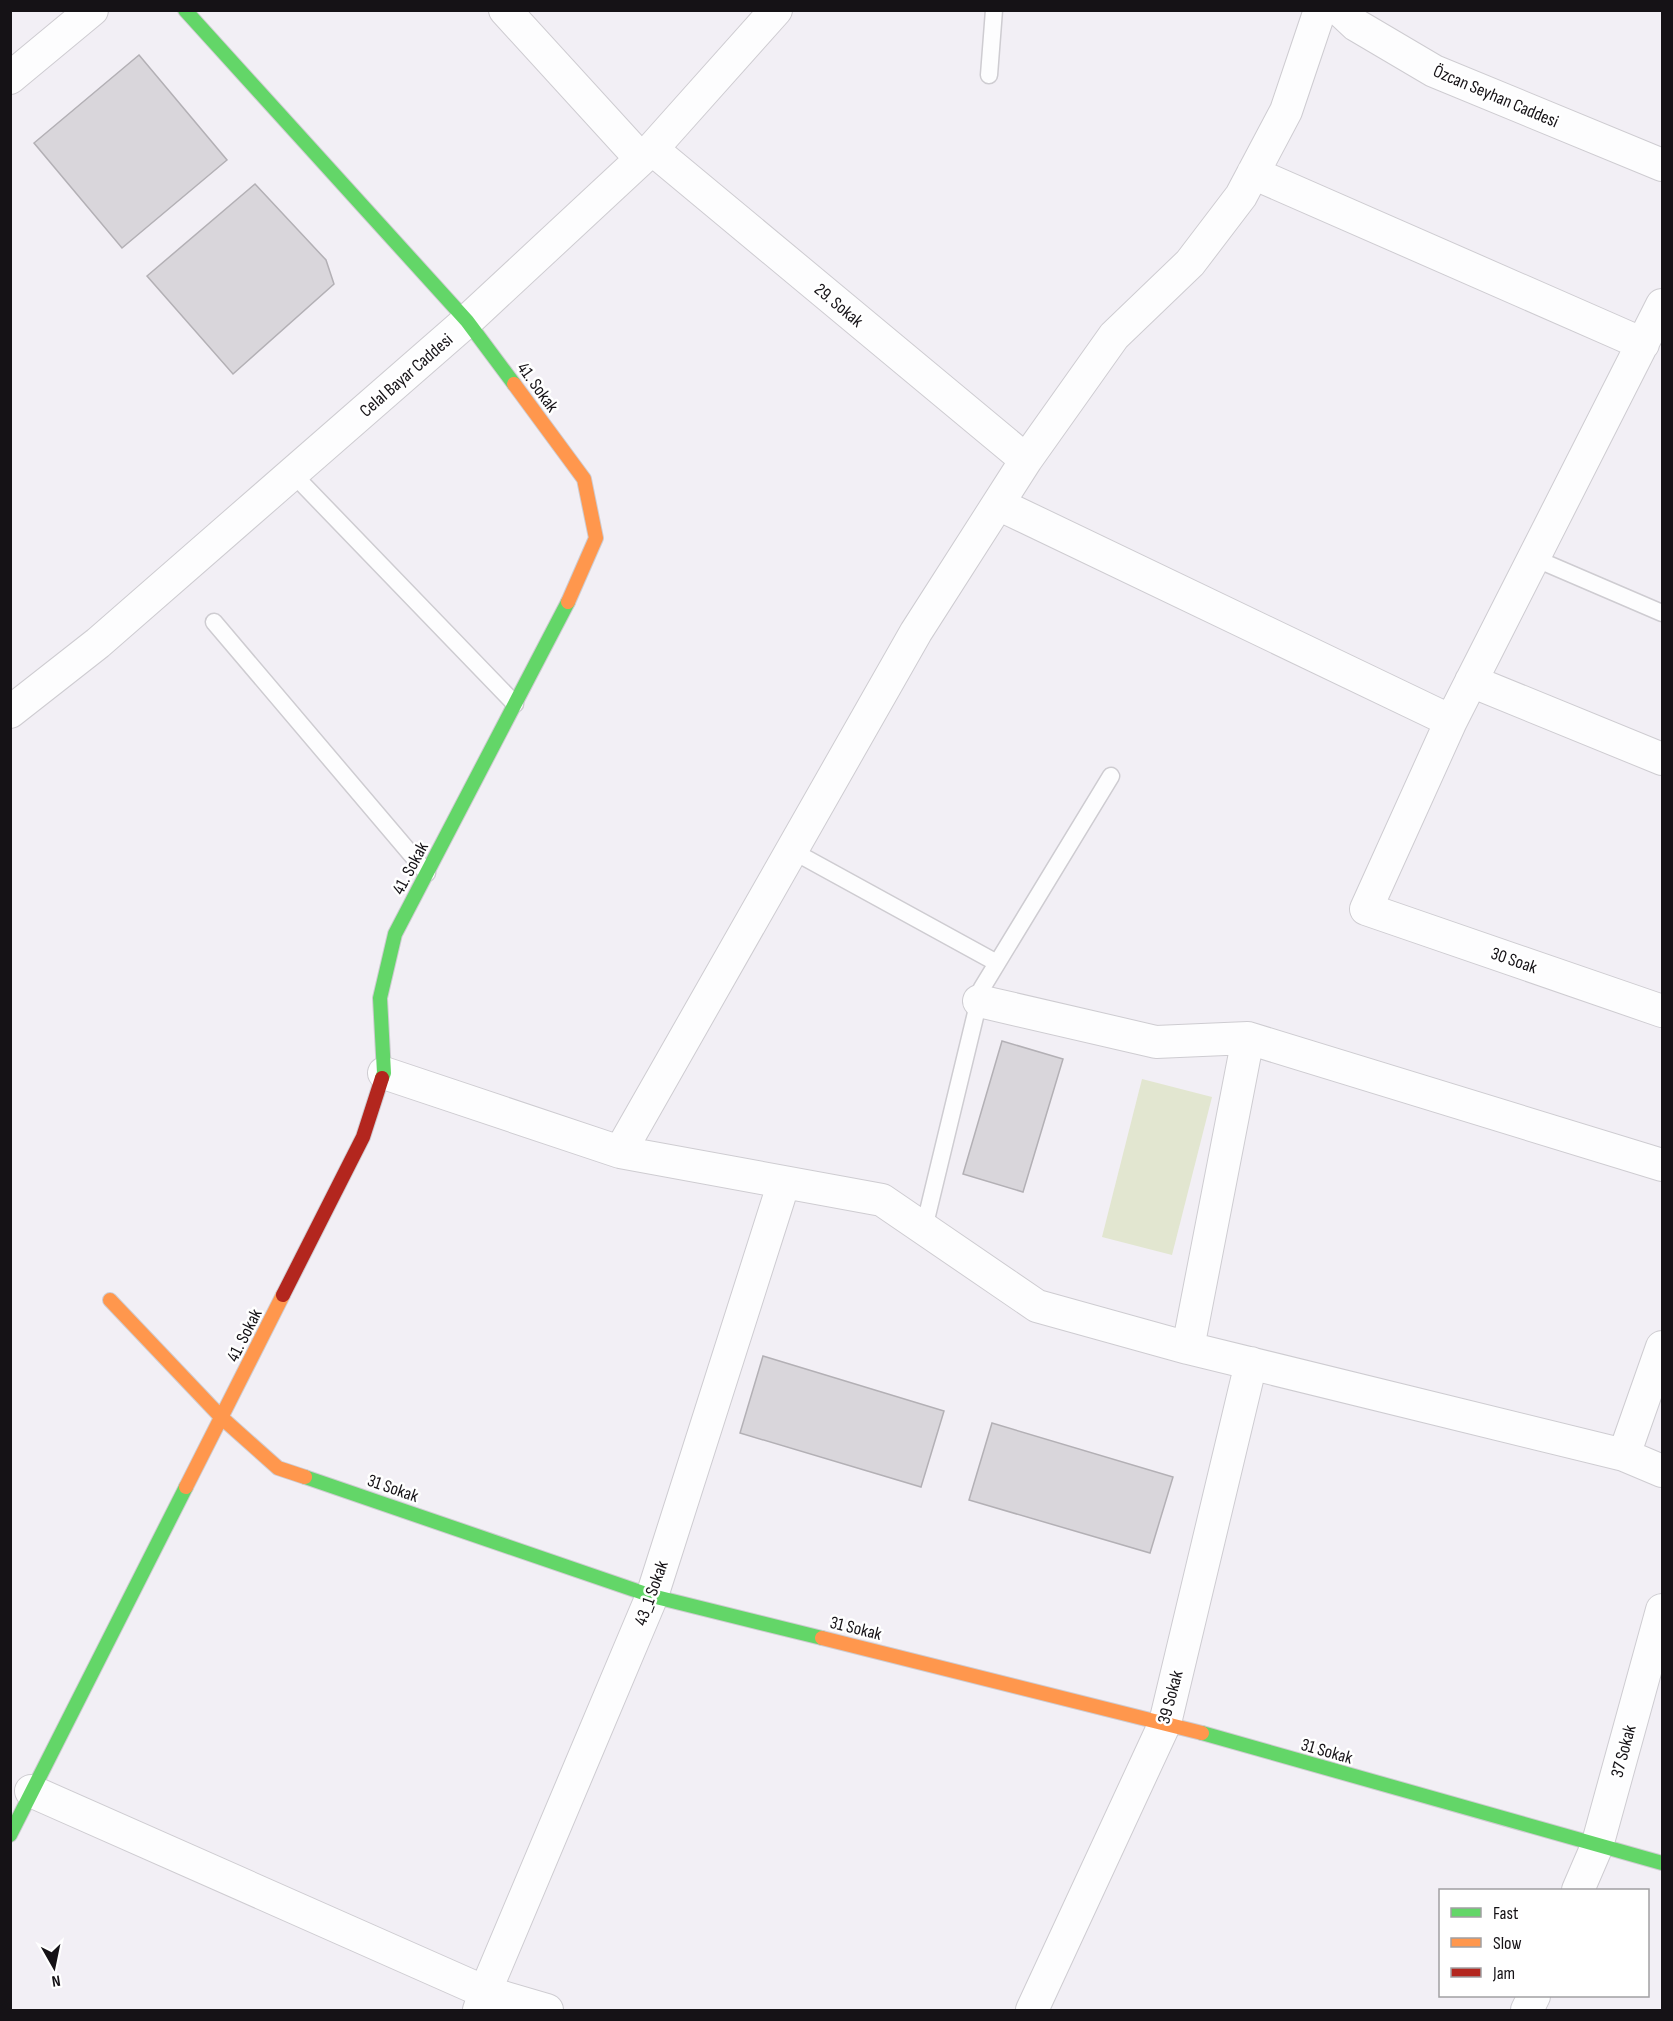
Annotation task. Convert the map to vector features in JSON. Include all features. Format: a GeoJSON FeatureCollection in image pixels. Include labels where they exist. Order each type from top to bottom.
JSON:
{"type":"FeatureCollection","features":[{"type":"Feature","properties":{"kind":"street"},"geometry":{"type":"LineString","coordinates":[[10,78],[92,10]]}},
{"type":"Feature","properties":{"kind":"street","name":"41. Sokak"},"geometry":{"type":"LineString","coordinates":[[10,1835],[363,1137],[384,1072],[380,998],[395,934],[569,600],[596,538],[584,479],[467,321],[184,10]]}},
{"type":"Feature","properties":{"kind":"street","name":"29. Sokak"},"geometry":{"type":"LineString","coordinates":[[505,10],[647,154],[1026,460]]}},
{"type":"Feature","properties":{"kind":"street","name":"Celal Bayar Caddesi"},"geometry":{"type":"LineString","coordinates":[[10,712],[98,643],[467,321],[647,154],[776,10]]}},
{"type":"Feature","properties":{"kind":"street"},"geometry":{"type":"LineString","coordinates":[[620,1152],[916,632],[1026,460],[1114,336],[1191,263],[1241,196],[1286,111],[1320,10]]}},
{"type":"Feature","properties":{"kind":"street","name":"Özcan Seyhan Caddesi"},"geometry":{"type":"LineString","coordinates":[[1340,10],[1356,25],[1434,71],[1662,165]]}},
{"type":"Feature","properties":{"kind":"street"},"geometry":{"type":"LineString","coordinates":[[1253,173],[1643,344]]}},
{"type":"Feature","properties":{"kind":"street"},"geometry":{"type":"LineString","coordinates":[[998,504],[1451,721],[1662,305]]}},
{"type":"Feature","properties":{"kind":"street"},"geometry":{"type":"LineString","coordinates":[[1472,681],[1662,759]]}},
{"type":"Feature","properties":{"kind":"street","name":"30 Soak"},"geometry":{"type":"LineString","coordinates":[[1451,721],[1366,909],[1662,1011]]}},
{"type":"Feature","properties":{"kind":"street"},"geometry":{"type":"LineString","coordinates":[[979,1001],[1156,1042],[1248,1038],[1662,1165]]}},
{"type":"Feature","properties":{"kind":"street"},"geometry":{"type":"LineString","coordinates":[[1188,1348],[1248,1038]]}},
{"type":"Feature","properties":{"kind":"street"},"geometry":{"type":"LineString","coordinates":[[384,1072],[620,1152],[882,1200],[1036,1306],[1188,1348],[1624,1455],[1662,1472]]}},
{"type":"Feature","properties":{"kind":"street","name":"43_1 Sokak"},"geometry":{"type":"LineString","coordinates":[[482,2001],[652,1596],[784,1182]]}},
{"type":"Feature","properties":{"kind":"street","name":"31 Sokak"},"geometry":{"type":"LineString","coordinates":[[110,1300],[222,1418],[278,1468],[652,1596],[1165,1723],[1662,1863]]}},
{"type":"Feature","properties":{"kind":"street"},"geometry":{"type":"LineString","coordinates":[[1624,1455],[1662,1347]]}},
{"type":"Feature","properties":{"kind":"street","name":"39 Sokak"},"geometry":{"type":"LineString","coordinates":[[1032,2010],[1165,1723],[1251,1363]]}},
{"type":"Feature","properties":{"kind":"street","name":"37 Sokak"},"geometry":{"type":"LineString","coordinates":[[1578,1889],[1597,1846],[1662,1610]]}},
{"type":"Feature","properties":{"kind":"street"},"geometry":{"type":"LineString","coordinates":[[31,1791],[482,2001],[548,2010]]}},
{"type":"Feature","properties":{"kind":"lane"},"geometry":{"type":"LineString","coordinates":[[989,75],[994,10]]}},
{"type":"Feature","properties":{"kind":"lane"},"geometry":{"type":"LineString","coordinates":[[293,474],[515,704]]}},
{"type":"Feature","properties":{"kind":"lane"},"geometry":{"type":"LineString","coordinates":[[1534,558],[1662,613]]}},
{"type":"Feature","properties":{"kind":"lane"},"geometry":{"type":"LineString","coordinates":[[214,622],[427,873]]}},
{"type":"Feature","properties":{"kind":"lane"},"geometry":{"type":"LineString","coordinates":[[924,1228],[982,987],[1111,776]]}},
{"type":"Feature","properties":{"kind":"lane"},"geometry":{"type":"LineString","coordinates":[[791,850],[997,963]]}},
{"type":"Feature","properties":{"kind":"green space"},"geometry":{"type":"Polygon","coordinates":[[[1142,1079],[1212,1097],[1172,1255],[1102,1237],[1142,1079]]]}},
{"type":"Feature","properties":{"kind":"building"},"geometry":{"type":"Polygon","coordinates":[[[139,55],[227,160],[122,248],[34,143],[139,55]]]}},
{"type":"Feature","properties":{"kind":"building"},"geometry":{"type":"Polygon","coordinates":[[[255,184],[326,260],[334,284],[233,374],[147,276],[255,184]]]}},
{"type":"Feature","properties":{"kind":"building"},"geometry":{"type":"Polygon","coordinates":[[[1002,1041],[1063,1059],[1023,1192],[963,1174],[1002,1041]]]}},
{"type":"Feature","properties":{"kind":"building"},"geometry":{"type":"Polygon","coordinates":[[[763,1356],[944,1411],[921,1487],[740,1433],[763,1356]]]}},
{"type":"Feature","properties":{"kind":"building"},"geometry":{"type":"Polygon","coordinates":[[[992,1423],[1173,1477],[1150,1553],[969,1500],[992,1423]]]}},
{"type":"Feature","properties":{"kind":"traffic: fast"},"geometry":{"type":"LineString","coordinates":[[185,10],[467,321],[514,384]]}},
{"type":"Feature","properties":{"kind":"traffic: fast"},"geometry":{"type":"LineString","coordinates":[[382,1078],[384,1073],[380,998],[395,934],[568,602]]}},
{"type":"Feature","properties":{"kind":"traffic: fast"},"geometry":{"type":"LineString","coordinates":[[305,1477],[652,1596],[822,1638]]}},
{"type":"Feature","properties":{"kind":"traffic: fast"},"geometry":{"type":"LineString","coordinates":[[10,1835],[186,1487]]}},
{"type":"Feature","properties":{"kind":"traffic: fast"},"geometry":{"type":"LineString","coordinates":[[1202,1733],[1662,1863]]}},
{"type":"Feature","properties":{"kind":"traffic: slow"},"geometry":{"type":"LineString","coordinates":[[514,384],[584,479],[596,538],[568,602]]}},
{"type":"Feature","properties":{"kind":"traffic: slow"},"geometry":{"type":"LineString","coordinates":[[186,1487],[283,1295]]}},
{"type":"Feature","properties":{"kind":"traffic: slow"},"geometry":{"type":"LineString","coordinates":[[110,1300],[222,1418],[278,1468],[305,1477]]}},
{"type":"Feature","properties":{"kind":"traffic: slow"},"geometry":{"type":"LineString","coordinates":[[822,1638],[1202,1733]]}},
{"type":"Feature","properties":{"kind":"traffic: jam"},"geometry":{"type":"LineString","coordinates":[[283,1295],[363,1137],[382,1078]]}}]}
